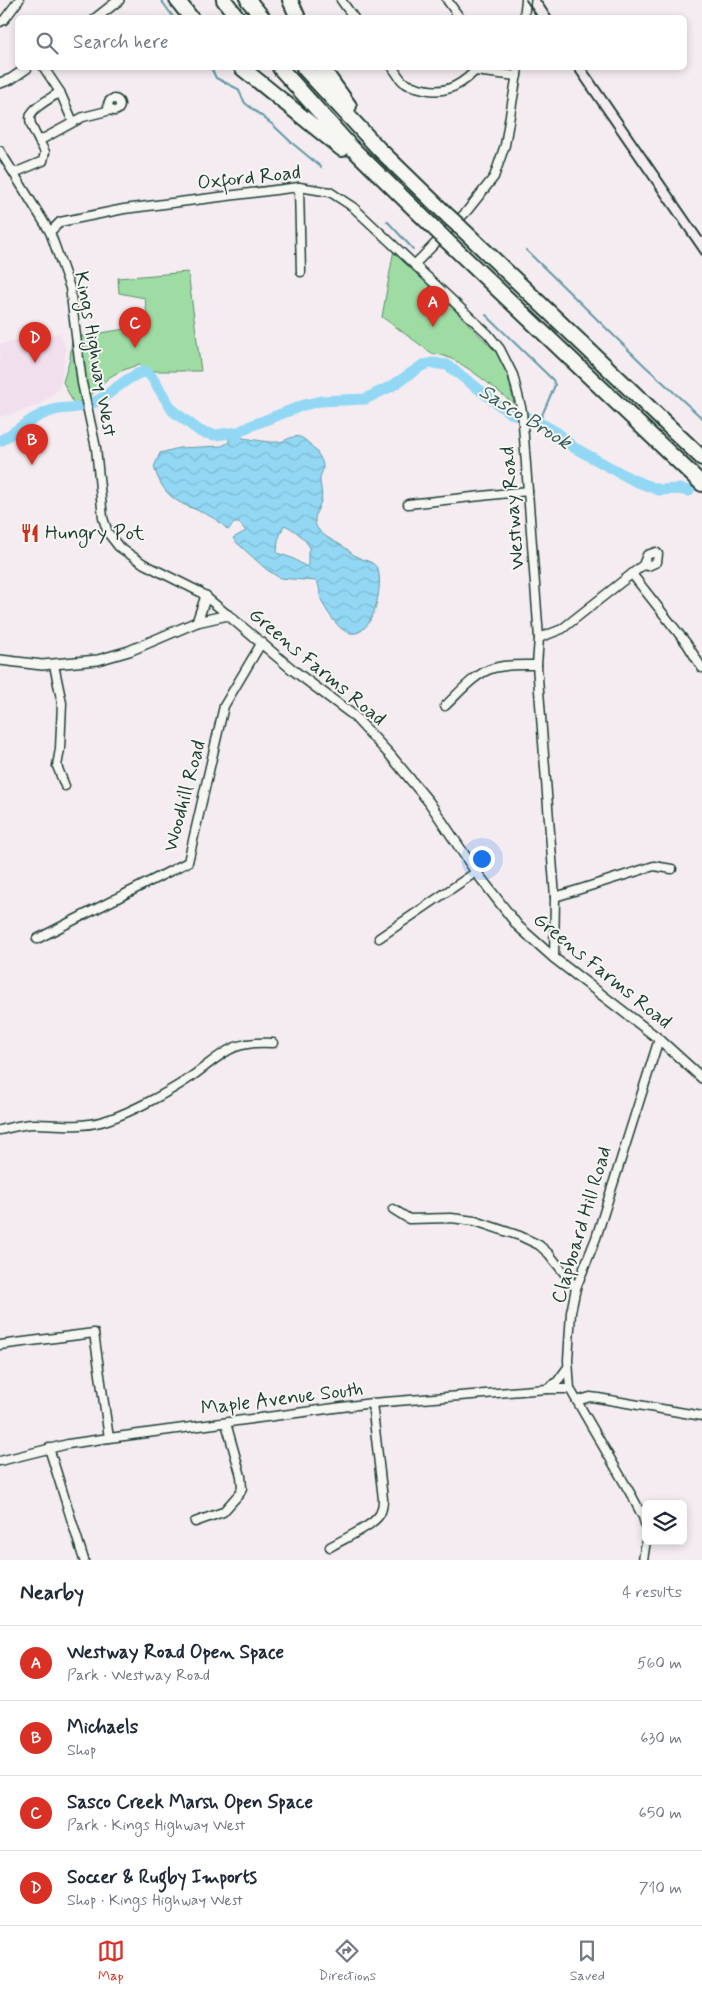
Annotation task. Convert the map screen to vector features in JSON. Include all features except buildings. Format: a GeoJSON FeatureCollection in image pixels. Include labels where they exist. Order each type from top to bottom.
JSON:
{"type":"FeatureCollection","features":[{"type":"Feature","properties":{"kind":"highway"},"geometry":{"type":"LineString","coordinates":[[177,0],[189,15]]}},
{"type":"Feature","properties":{"kind":"highway"},"geometry":{"type":"LineString","coordinates":[[224,0],[236,15]]}},
{"type":"Feature","properties":{"kind":"highway"},"geometry":{"type":"LineString","coordinates":[[248,0],[260,15]]}},
{"type":"Feature","properties":{"kind":"highway"},"geometry":{"type":"LineString","coordinates":[[290,0],[297,15]]}},
{"type":"Feature","properties":{"kind":"highway"},"geometry":{"type":"LineString","coordinates":[[245,70],[415,210]]}},
{"type":"Feature","properties":{"kind":"highway"},"geometry":{"type":"LineString","coordinates":[[282,70],[350,146],[702,484]]}},
{"type":"Feature","properties":{"kind":"highway"},"geometry":{"type":"LineString","coordinates":[[306,70],[396,166],[702,458]]}},
{"type":"Feature","properties":{"kind":"highway"},"geometry":{"type":"LineString","coordinates":[[323,70],[396,166]]}},
{"type":"Feature","properties":{"kind":"street"},"geometry":{"type":"LineString","coordinates":[[0,22],[4,20],[19,0]]}},
{"type":"Feature","properties":{"kind":"street"},"geometry":{"type":"LineString","coordinates":[[100,15],[119,0]]}},
{"type":"Feature","properties":{"kind":"street"},"geometry":{"type":"LineString","coordinates":[[340,0],[352,15]]}},
{"type":"Feature","properties":{"kind":"street"},"geometry":{"type":"LineString","coordinates":[[447,0],[458,15]]}},
{"type":"Feature","properties":{"kind":"street"},"geometry":{"type":"LineString","coordinates":[[524,15],[526,0]]}},
{"type":"Feature","properties":{"kind":"street"},"geometry":{"type":"LineString","coordinates":[[0,83],[24,70]]}},
{"type":"Feature","properties":{"kind":"street"},"geometry":{"type":"LineString","coordinates":[[45,70],[60,92],[73,122]]}},
{"type":"Feature","properties":{"kind":"street"},"geometry":{"type":"LineString","coordinates":[[394,70],[404,83],[422,89],[438,91],[453,88],[464,82],[474,70]]}},
{"type":"Feature","properties":{"kind":"street"},"geometry":{"type":"LineString","coordinates":[[415,264],[468,211],[494,177],[505,145],[517,72],[489,70]]}},
{"type":"Feature","properties":{"kind":"street"},"geometry":{"type":"LineString","coordinates":[[14,173],[43,161],[45,152],[30,122],[31,112],[34,108],[60,92]]}},
{"type":"Feature","properties":{"kind":"street"},"geometry":{"type":"LineString","coordinates":[[39,141],[83,117],[111,110]]}},
{"type":"Feature","properties":{"kind":"street","name":"Kings Highway West"},"geometry":{"type":"LineString","coordinates":[[0,151],[50,232],[70,288],[85,401],[96,448],[103,518]]}},
{"type":"Feature","properties":{"kind":"street"},"geometry":{"type":"LineString","coordinates":[[298,187],[301,272]]}},
{"type":"Feature","properties":{"kind":"street","name":"Oxford Road"},"geometry":{"type":"LineString","coordinates":[[43,219],[60,222],[133,208],[298,187],[330,192],[352,207],[415,264]]}},
{"type":"Feature","properties":{"kind":"street"},"geometry":{"type":"LineString","coordinates":[[50,232],[60,222]]}},
{"type":"Feature","properties":{"kind":"street","name":"Westway Road"},"geometry":{"type":"LineString","coordinates":[[415,264],[488,334],[500,349],[513,375],[522,411],[539,638],[537,665],[555,897],[554,958]]}},
{"type":"Feature","properties":{"kind":"street"},"geometry":{"type":"LineString","coordinates":[[408,504],[528,491]]}},
{"type":"Feature","properties":{"kind":"street","name":"Greens Farms Road"},"geometry":{"type":"LineString","coordinates":[[103,518],[108,533],[119,548],[144,564],[190,586],[206,596],[309,682],[352,714],[391,756],[429,802],[476,872],[518,926],[554,958],[659,1039],[702,1078]]}},
{"type":"Feature","properties":{"kind":"street"},"geometry":{"type":"LineString","coordinates":[[539,638],[562,629],[643,566]]}},
{"type":"Feature","properties":{"kind":"street"},"geometry":{"type":"LineString","coordinates":[[632,574],[687,644],[702,668]]}},
{"type":"Feature","properties":{"kind":"street"},"geometry":{"type":"LineString","coordinates":[[196,622],[206,596]]}},
{"type":"Feature","properties":{"kind":"street"},"geometry":{"type":"LineString","coordinates":[[0,660],[30,665],[89,662],[113,656],[196,622],[228,615]]}},
{"type":"Feature","properties":{"kind":"street","name":"Woodhill Road"},"geometry":{"type":"LineString","coordinates":[[37,939],[188,862],[224,706],[262,642]]}},
{"type":"Feature","properties":{"kind":"street"},"geometry":{"type":"LineString","coordinates":[[54,665],[62,703],[60,748],[57,766],[65,786]]}},
{"type":"Feature","properties":{"kind":"street"},"geometry":{"type":"LineString","coordinates":[[445,706],[477,676],[493,668],[537,665]]}},
{"type":"Feature","properties":{"kind":"street"},"geometry":{"type":"LineString","coordinates":[[555,897],[654,866],[672,869]]}},
{"type":"Feature","properties":{"kind":"street"},"geometry":{"type":"LineString","coordinates":[[379,938],[476,872]]}},
{"type":"Feature","properties":{"kind":"street","name":"Clapboard Hill Road"},"geometry":{"type":"LineString","coordinates":[[642,1515],[570,1389],[568,1367],[571,1312],[576,1288],[596,1238],[659,1039]]}},
{"type":"Feature","properties":{"kind":"street"},"geometry":{"type":"LineString","coordinates":[[0,1130],[17,1125],[86,1125],[110,1119],[188,1079],[226,1050],[260,1042],[273,1043]]}},
{"type":"Feature","properties":{"kind":"street"},"geometry":{"type":"LineString","coordinates":[[393,1209],[409,1219],[451,1218],[475,1221],[520,1236],[539,1245],[549,1254],[576,1288]]}},
{"type":"Feature","properties":{"kind":"street"},"geometry":{"type":"LineString","coordinates":[[0,1345],[94,1333],[109,1438]]}},
{"type":"Feature","properties":{"kind":"street"},"geometry":{"type":"LineString","coordinates":[[547,1389],[557,1382],[568,1367]]}},
{"type":"Feature","properties":{"kind":"street","name":"Maple Avenue South"},"geometry":{"type":"LineString","coordinates":[[0,1461],[48,1448],[109,1438],[372,1403],[547,1389],[570,1389]]}},
{"type":"Feature","properties":{"kind":"street"},"geometry":{"type":"LineString","coordinates":[[577,1401],[598,1398],[702,1416]]}},
{"type":"Feature","properties":{"kind":"street"},"geometry":{"type":"LineString","coordinates":[[330,1547],[373,1521],[380,1514],[383,1499],[372,1403]]}},
{"type":"Feature","properties":{"kind":"street"},"geometry":{"type":"LineString","coordinates":[[195,1522],[223,1512],[240,1493],[242,1488],[241,1476],[226,1423]]}},
{"type":"Feature","properties":{"kind":"street"},"geometry":{"type":"LineString","coordinates":[[48,1448],[84,1560]]}},
{"type":"Feature","properties":{"kind":"street"},"geometry":{"type":"LineString","coordinates":[[643,1560],[645,1545]]}},
{"type":"Feature","properties":{"kind":"shaded area"},"geometry":{"type":"Polygon","coordinates":[[[60,333],[66,351],[59,389],[38,406],[0,417],[0,344],[60,333]]]}},
{"type":"Feature","properties":{"kind":"green space"},"geometry":{"type":"Polygon","coordinates":[[[394,249],[501,357],[507,373],[514,404],[464,366],[442,355],[433,354],[382,317],[394,249]]]}},
{"type":"Feature","properties":{"kind":"green space"},"geometry":{"type":"Polygon","coordinates":[[[188,272],[201,371],[150,371],[139,364],[113,375],[89,396],[74,404],[63,382],[70,359],[72,338],[148,325],[145,298],[119,293],[118,278],[188,272]]]}},
{"type":"Feature","properties":{"kind":"water"},"geometry":{"type":"Polygon","coordinates":[[[241,436],[243,438],[281,442],[298,437],[308,442],[317,452],[323,464],[323,471],[320,476],[322,498],[315,520],[317,527],[323,534],[354,555],[374,564],[378,570],[379,589],[377,602],[368,624],[361,631],[352,633],[342,629],[336,623],[323,603],[316,581],[280,578],[267,570],[233,538],[246,531],[239,523],[234,523],[228,530],[207,514],[177,501],[160,483],[154,467],[160,453],[179,448],[222,446],[229,442],[229,438],[241,436]],[[284,525],[278,540],[277,553],[308,566],[308,551],[310,548],[308,544],[295,531],[284,525]]]}},
{"type":"Feature","properties":{"kind":"waterway"},"geometry":{"type":"LineString","coordinates":[[161,0],[172,15]]}},
{"type":"Feature","properties":{"kind":"waterway"},"geometry":{"type":"LineString","coordinates":[[212,70],[216,78],[238,89],[245,103],[321,167]]}},
{"type":"Feature","properties":{"kind":"waterway"},"geometry":{"type":"LineString","coordinates":[[387,221],[413,249]]}},
{"type":"Feature","properties":{"kind":"waterway"},"geometry":{"type":"LineString","coordinates":[[526,250],[645,366],[702,418]]}},
{"type":"Feature","properties":{"kind":"waterway"},"geometry":{"type":"LineString","coordinates":[[486,315],[553,380],[555,385],[539,422]]}},
{"type":"Feature","properties":{"kind":"waterway","name":"Sasco Brook"},"geometry":{"type":"LineString","coordinates":[[0,441],[28,422],[50,411],[89,405],[130,378],[145,371],[151,376],[173,411],[201,432],[215,435],[239,432],[304,405],[321,401],[365,399],[392,386],[423,365],[432,363],[447,365],[510,413],[533,419],[558,433],[573,447],[633,480],[659,490],[679,489],[689,491]]}},
{"type":"Feature","properties":{"kind":"railway"},"geometry":{"type":"LineString","coordinates":[[526,0],[536,15]]}},
{"type":"Feature","properties":{"kind":"railway"},"geometry":{"type":"LineString","coordinates":[[540,0],[550,15]]}},
{"type":"Feature","properties":{"kind":"railway"},"geometry":{"type":"LineString","coordinates":[[574,70],[702,255]]}},
{"type":"Feature","properties":{"kind":"railway"},"geometry":{"type":"LineString","coordinates":[[587,70],[702,237]]}},
{"type":"Feature","properties":{"kind":"place","name":"Westway Road Open Space"},"geometry":{"type":"Point","coordinates":[433,327]}},
{"type":"Feature","properties":{"kind":"place","name":"Sasco Creek Marsh Open Space"},"geometry":{"type":"Point","coordinates":[135,348]}},
{"type":"Feature","properties":{"kind":"place","name":"Soccer & Rugby Imports"},"geometry":{"type":"Point","coordinates":[35,363]}},
{"type":"Feature","properties":{"kind":"place","name":"Michaels"},"geometry":{"type":"Point","coordinates":[32,465]}},
{"type":"Feature","properties":{"kind":"place","name":"Hungry Pot"},"geometry":{"type":"Point","coordinates":[30,533]}}]}
